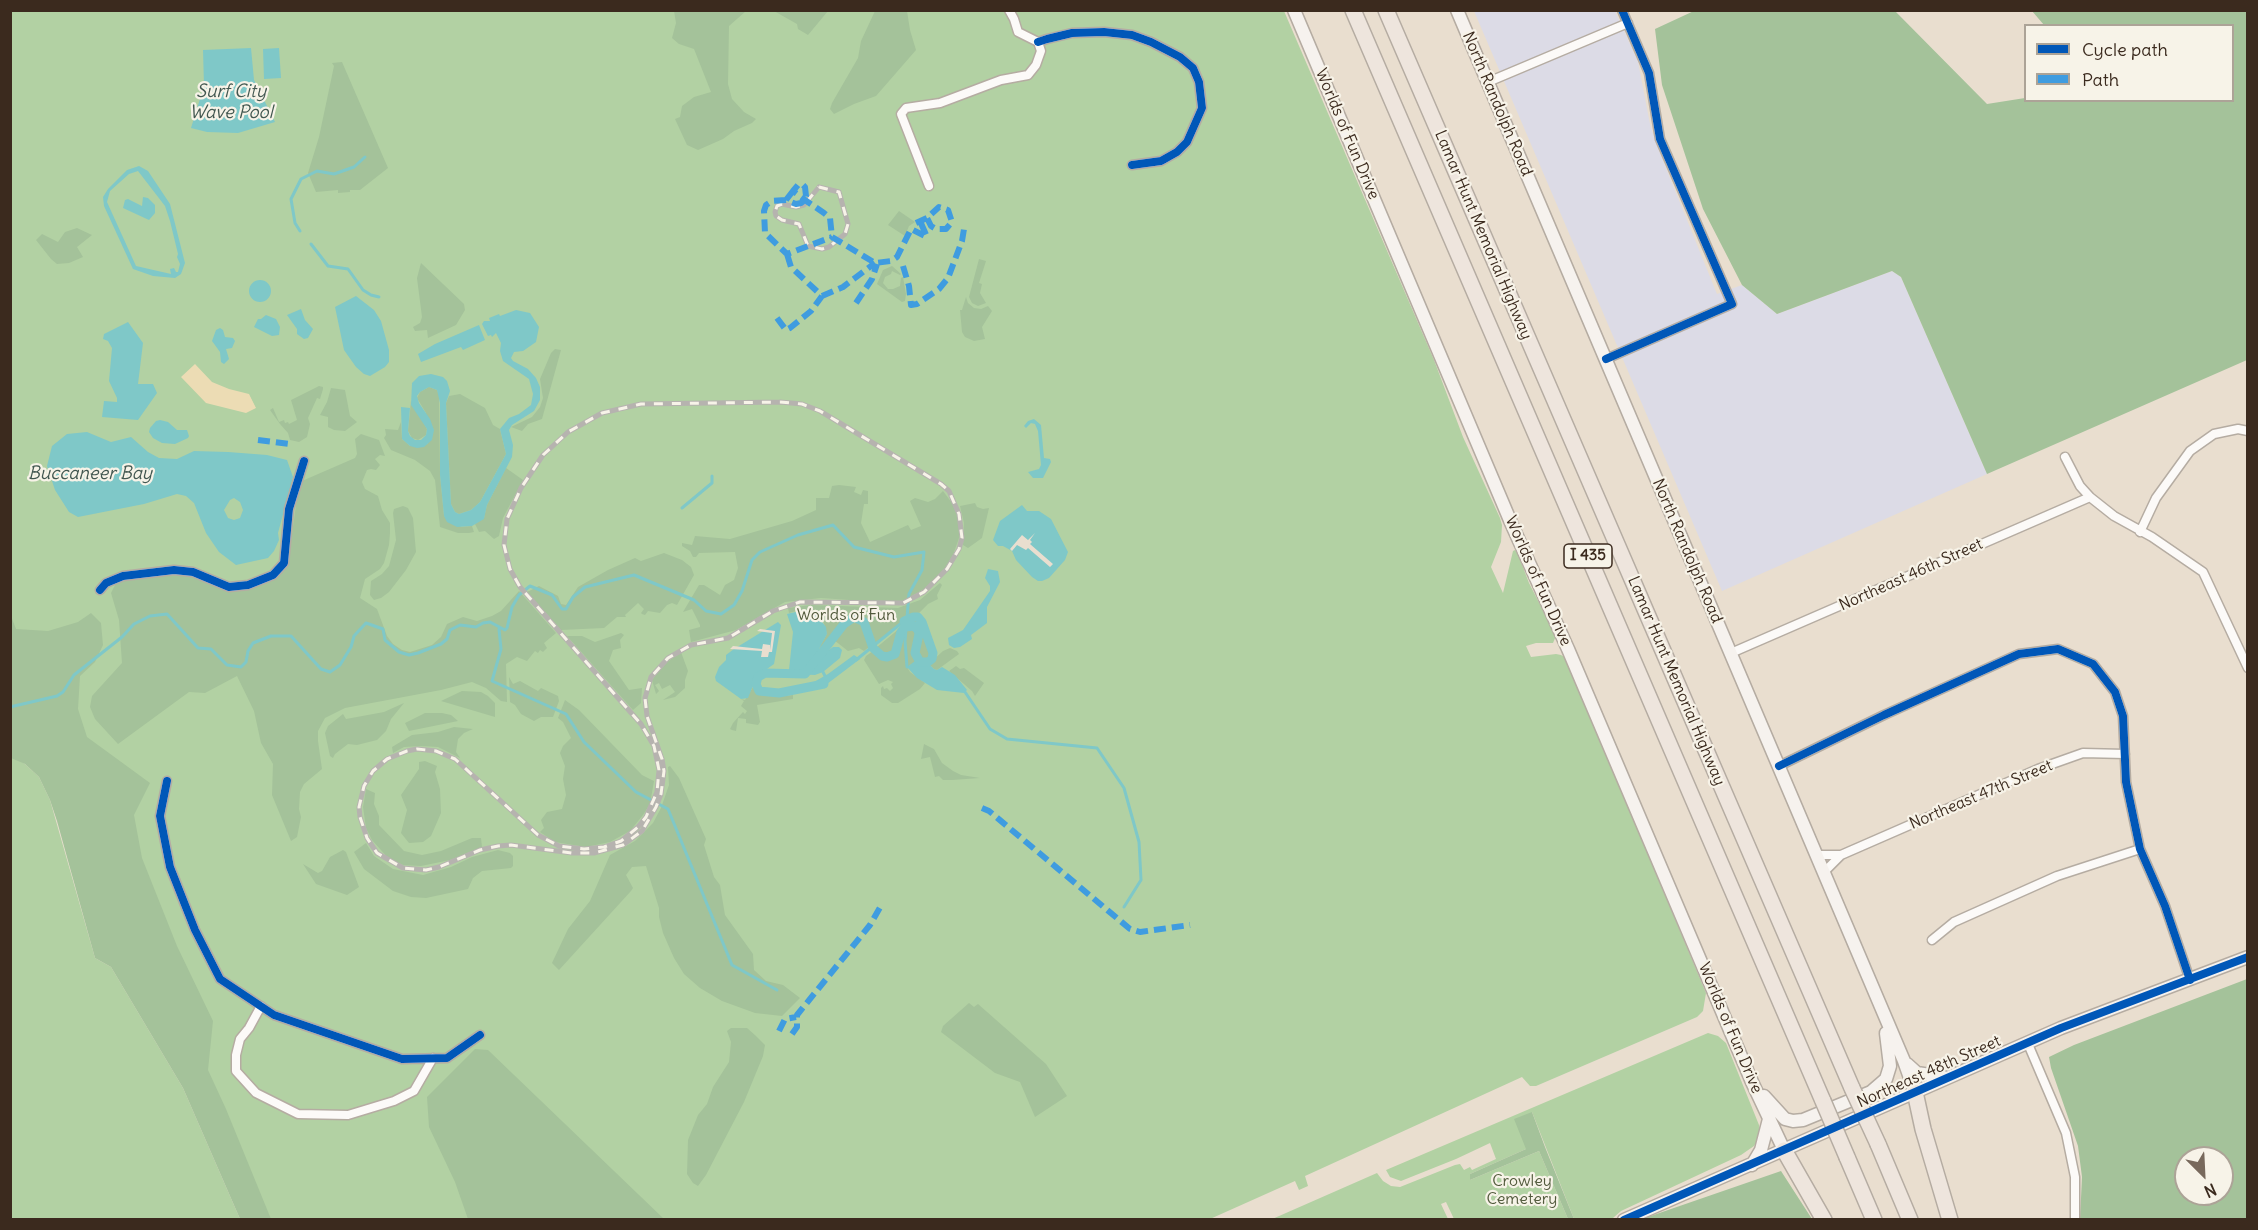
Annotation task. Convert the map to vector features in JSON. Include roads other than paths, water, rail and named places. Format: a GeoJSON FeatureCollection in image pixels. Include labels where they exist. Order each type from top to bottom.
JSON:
{"type":"FeatureCollection","features":[{"type":"Feature","properties":{"kind":"highway","name":"Lamar Hunt Memorial Highway"},"geometry":{"type":"LineString","coordinates":[[1353,10],[1874,1220]]}},
{"type":"Feature","properties":{"kind":"highway","name":"Lamar Hunt Memorial Highway"},"geometry":{"type":"LineString","coordinates":[[1386,10],[1910,1220]]}},
{"type":"Feature","properties":{"kind":"highway"},"geometry":{"type":"LineString","coordinates":[[1915,1092],[1923,1129],[1950,1220]]}},
{"type":"Feature","properties":{"kind":"highway"},"geometry":{"type":"LineString","coordinates":[[1784,1150],[1824,1220]]}},
{"type":"Feature","properties":{"kind":"main road","name":"Worlds of Fun Drive"},"geometry":{"type":"LineString","coordinates":[[1294,10],[1451,382],[1568,649],[1752,1082],[1784,1150]]}},
{"type":"Feature","properties":{"kind":"main road","name":"North Randolph Road"},"geometry":{"type":"LineString","coordinates":[[1457,10],[1817,855],[1915,1092]]}},
{"type":"Feature","properties":{"kind":"main road","name":"Northeast 48th Street"},"geometry":{"type":"LineString","coordinates":[[1624,1220],[2061,1028],[2247,957]]}},
{"type":"Feature","properties":{"kind":"main road"},"geometry":{"type":"LineString","coordinates":[[1752,1082],[1785,1119],[1793,1121],[1803,1120],[1871,1092],[1886,1079],[1890,1066],[1882,1012]]}},
{"type":"Feature","properties":{"kind":"main road"},"geometry":{"type":"LineString","coordinates":[[1904,1061],[1917,1073],[1946,1078]]}},
{"type":"Feature","properties":{"kind":"main road"},"geometry":{"type":"LineString","coordinates":[[1752,1165],[1761,1150],[1769,1118]]}},
{"type":"Feature","properties":{"kind":"street"},"geometry":{"type":"LineString","coordinates":[[928,186],[902,114],[906,108],[940,103],[1001,80],[1028,75],[1036,65],[1041,51],[1038,42],[1018,32],[1009,10]]}},
{"type":"Feature","properties":{"kind":"street"},"geometry":{"type":"LineString","coordinates":[[1606,359],[1732,304],[1660,139],[1649,73],[1622,10]]}},
{"type":"Feature","properties":{"kind":"street"},"geometry":{"type":"LineString","coordinates":[[1488,82],[1628,23]]}},
{"type":"Feature","properties":{"kind":"street"},"geometry":{"type":"LineString","coordinates":[[1038,42],[1072,33],[1104,32],[1132,35],[1180,57],[1193,68],[1199,82],[1202,108],[1187,142],[1177,152],[1161,161],[1132,165]]}},
{"type":"Feature","properties":{"kind":"street"},"geometry":{"type":"LineString","coordinates":[[2140,532],[2156,498],[2190,451],[2214,434],[2238,429],[2247,431]]}},
{"type":"Feature","properties":{"kind":"street"},"geometry":{"type":"LineString","coordinates":[[2065,457],[2080,486],[2091,497],[2114,516],[2152,537],[2203,572],[2247,668]]}},
{"type":"Feature","properties":{"kind":"street"},"geometry":{"type":"LineString","coordinates":[[100,590],[106,583],[123,576],[174,570],[193,572],[229,587],[248,585],[273,575],[284,563],[289,509],[304,461]]}},
{"type":"Feature","properties":{"kind":"street","name":"Northeast 46th Street"},"geometry":{"type":"LineString","coordinates":[[1731,654],[2091,497]]}},
{"type":"Feature","properties":{"kind":"street"},"geometry":{"type":"LineString","coordinates":[[1779,766],[1884,715],[2019,654],[2058,649],[2093,664],[2115,692],[2123,716],[2126,782],[2140,849],[2165,906],[2190,980]]}},
{"type":"Feature","properties":{"kind":"street","name":"Northeast 47th Street"},"geometry":{"type":"LineString","coordinates":[[1824,872],[1841,855],[2038,769],[2083,753],[2125,754]]}},
{"type":"Feature","properties":{"kind":"street"},"geometry":{"type":"LineString","coordinates":[[167,781],[160,816],[170,867],[195,930],[220,979],[274,1016],[402,1059],[447,1058],[480,1035]]}},
{"type":"Feature","properties":{"kind":"street"},"geometry":{"type":"LineString","coordinates":[[1932,940],[1954,922],[2047,881],[2140,849]]}},
{"type":"Feature","properties":{"kind":"street","name":"Northeast 47th Street"},"geometry":{"type":"LineString","coordinates":[[1817,855],[1841,855]]}},
{"type":"Feature","properties":{"kind":"street"},"geometry":{"type":"LineString","coordinates":[[261,1006],[240,1039],[236,1055],[236,1071],[256,1093],[298,1114],[348,1115],[394,1101],[414,1091],[433,1058]]}},
{"type":"Feature","properties":{"kind":"street"},"geometry":{"type":"LineString","coordinates":[[2028,1044],[2068,1144],[2075,1178],[2075,1220]]}},
{"type":"Feature","properties":{"kind":"water","name":"Surf City Wave Pool"},"geometry":{"type":"Polygon","coordinates":[[[251,48],[254,80],[275,122],[238,133],[207,132],[191,128],[204,86],[203,50],[251,48]]]}},
{"type":"Feature","properties":{"kind":"water"},"geometry":{"type":"Polygon","coordinates":[[[279,48],[281,78],[264,79],[263,49],[279,48]]]}},
{"type":"Feature","properties":{"kind":"water"},"geometry":{"type":"Polygon","coordinates":[[[139,166],[148,171],[170,204],[185,263],[181,274],[175,278],[153,276],[133,269],[104,206],[103,197],[108,189],[127,170],[139,166]],[[138,171],[129,174],[110,191],[107,202],[136,266],[171,274],[170,269],[174,268],[178,272],[180,264],[165,206],[138,171]]]}},
{"type":"Feature","properties":{"kind":"water"},"geometry":{"type":"Polygon","coordinates":[[[143,197],[148,198],[155,205],[155,213],[149,220],[123,208],[125,200],[128,199],[142,206],[143,197]]]}},
{"type":"Feature","properties":{"kind":"water"},"geometry":{"type":"Polygon","coordinates":[[[260,280],[268,283],[271,291],[268,299],[260,302],[252,299],[249,291],[252,283],[260,280]]]}},
{"type":"Feature","properties":{"kind":"water"},"geometry":{"type":"Polygon","coordinates":[[[356,296],[374,310],[381,321],[389,350],[389,362],[370,376],[356,367],[344,350],[335,307],[356,296]]]}},
{"type":"Feature","properties":{"kind":"water"},"geometry":{"type":"Polygon","coordinates":[[[301,309],[305,320],[313,329],[308,338],[304,339],[297,334],[297,329],[287,315],[301,309]]]}},
{"type":"Feature","properties":{"kind":"water"},"geometry":{"type":"Polygon","coordinates":[[[516,310],[530,313],[539,327],[536,342],[523,351],[514,352],[511,358],[528,369],[536,378],[540,387],[540,400],[534,411],[512,425],[509,430],[513,445],[512,457],[487,505],[484,519],[472,526],[457,527],[447,522],[444,516],[440,475],[440,403],[437,390],[429,387],[417,396],[434,430],[432,440],[424,447],[410,446],[402,439],[401,407],[410,408],[408,431],[410,436],[415,440],[421,440],[426,435],[427,429],[411,405],[412,383],[419,376],[431,374],[443,377],[447,381],[450,391],[446,403],[451,504],[455,512],[459,514],[471,510],[480,502],[506,454],[500,429],[509,418],[531,405],[533,394],[529,379],[503,361],[500,351],[501,343],[496,333],[492,337],[488,336],[482,324],[484,321],[490,321],[489,318],[516,310]]]}},
{"type":"Feature","properties":{"kind":"water"},"geometry":{"type":"Polygon","coordinates":[[[266,315],[276,319],[280,327],[279,335],[272,336],[254,327],[258,319],[266,315]]]}},
{"type":"Feature","properties":{"kind":"water"},"geometry":{"type":"Polygon","coordinates":[[[128,322],[143,343],[138,384],[153,384],[157,393],[138,420],[102,417],[104,401],[117,402],[109,381],[112,348],[108,341],[103,339],[104,334],[128,322]]]}},
{"type":"Feature","properties":{"kind":"water"},"geometry":{"type":"Polygon","coordinates":[[[479,325],[485,340],[463,350],[461,347],[421,362],[418,354],[479,325]]]}},
{"type":"Feature","properties":{"kind":"water"},"geometry":{"type":"Polygon","coordinates":[[[220,328],[225,337],[233,338],[235,341],[232,348],[226,349],[229,359],[224,364],[221,362],[220,352],[212,341],[216,330],[220,328]]]}},
{"type":"Feature","properties":{"kind":"water"},"geometry":{"type":"Polygon","coordinates":[[[1034,419],[1041,425],[1044,458],[1050,459],[1051,462],[1043,478],[1033,478],[1028,472],[1039,469],[1041,465],[1038,431],[1035,424],[1031,423],[1026,428],[1024,426],[1028,421],[1034,419]]]}},
{"type":"Feature","properties":{"kind":"water"},"geometry":{"type":"Polygon","coordinates":[[[160,420],[168,422],[177,430],[187,430],[188,438],[175,444],[162,443],[153,438],[149,432],[150,428],[160,420]]]}},
{"type":"Feature","properties":{"kind":"water","name":"Buccaneer Bay"},"geometry":{"type":"Polygon","coordinates":[[[87,432],[111,442],[131,437],[148,452],[159,458],[177,459],[194,451],[267,455],[287,460],[293,477],[278,533],[279,540],[274,551],[268,558],[236,565],[219,552],[206,533],[194,503],[186,496],[177,494],[144,504],[78,517],[69,512],[55,490],[47,466],[52,446],[67,434],[87,432]],[[234,498],[230,500],[224,510],[228,518],[234,520],[240,518],[243,510],[240,502],[234,498]]]}},
{"type":"Feature","properties":{"kind":"water"},"geometry":{"type":"Polygon","coordinates":[[[1022,505],[1027,511],[1039,511],[1051,519],[1068,552],[1065,560],[1049,578],[1042,581],[1032,577],[1016,560],[1012,551],[998,546],[993,540],[1000,521],[1022,505]]]}},
{"type":"Feature","properties":{"kind":"water"},"geometry":{"type":"Polygon","coordinates":[[[988,569],[998,571],[1000,582],[987,607],[987,623],[971,635],[972,639],[954,648],[949,645],[948,638],[963,630],[990,591],[985,578],[988,569]]]}},
{"type":"Feature","properties":{"kind":"water"},"geometry":{"type":"Polygon","coordinates":[[[804,610],[816,614],[826,627],[827,634],[819,649],[821,653],[833,647],[839,647],[842,650],[840,658],[823,672],[815,675],[791,674],[789,670],[793,632],[787,614],[804,610]]]}},
{"type":"Feature","properties":{"kind":"water"},"geometry":{"type":"Polygon","coordinates":[[[778,622],[781,625],[774,664],[757,676],[748,698],[741,699],[716,681],[715,677],[719,667],[726,660],[726,655],[778,622]]]}},
{"type":"Feature","properties":{"kind":"water"},"geometry":{"type":"Polygon","coordinates":[[[854,655],[860,659],[827,684],[815,687],[814,682],[854,655]]]}},
{"type":"Feature","properties":{"kind":"water"},"geometry":{"type":"Polygon","coordinates":[[[929,658],[933,661],[929,664],[934,669],[942,667],[955,675],[967,690],[964,693],[937,690],[917,678],[907,667],[915,661],[929,658]]]}},
{"type":"Feature","properties":{"kind":"waterway"},"geometry":{"type":"LineString","coordinates":[[300,231],[295,223],[291,199],[301,179],[317,171],[334,174],[354,167],[365,157]]}},
{"type":"Feature","properties":{"kind":"waterway"},"geometry":{"type":"LineString","coordinates":[[311,244],[328,266],[348,269],[363,290],[379,297]]}},
{"type":"Feature","properties":{"kind":"waterway"},"geometry":{"type":"LineString","coordinates":[[682,508],[712,483],[712,476]]}},
{"type":"Feature","properties":{"kind":"waterway"},"geometry":{"type":"LineString","coordinates":[[10,707],[57,696],[63,692],[74,675],[122,637],[134,624],[150,616],[167,614],[198,648],[211,649],[227,665],[241,667],[246,662],[248,651],[253,643],[271,636],[291,636],[321,669],[330,672],[340,665],[351,647],[354,636],[366,623],[383,629],[385,640],[399,652],[409,655],[418,653],[441,644],[447,639],[450,630],[460,625],[476,627],[490,622],[505,630],[512,607],[519,595],[530,586],[552,595],[562,609],[566,609],[573,597],[585,587],[634,575],[694,600],[706,611],[721,614],[734,605],[742,591],[752,560],[760,552],[798,535],[833,525],[854,547],[894,557],[924,552],[922,570],[909,594],[905,641],[907,667]]}},
{"type":"Feature","properties":{"kind":"waterway"},"geometry":{"type":"LineString","coordinates":[[824,684],[779,693],[759,691],[756,684],[758,677],[765,673],[805,674],[844,624],[854,617],[864,622],[873,648],[882,656],[887,657],[895,654],[901,632],[905,627],[914,626],[919,634],[915,653],[920,662],[928,662],[932,659],[933,653],[922,622],[918,617],[904,621]]}},
{"type":"Feature","properties":{"kind":"waterway"},"geometry":{"type":"LineString","coordinates":[[856,660],[904,621]]}},
{"type":"Feature","properties":{"kind":"waterway"},"geometry":{"type":"LineString","coordinates":[[499,629],[501,649],[492,681],[566,714],[584,742],[636,792],[668,809],[732,965],[777,990]]}},
{"type":"Feature","properties":{"kind":"waterway"},"geometry":{"type":"LineString","coordinates":[[823,672],[825,676]]}},
{"type":"Feature","properties":{"kind":"waterway"},"geometry":{"type":"LineString","coordinates":[[965,692],[990,729],[1007,739],[1097,748],[1124,788],[1139,842],[1141,880],[1124,907]]}},
{"type":"Feature","properties":{"kind":"railway"},"geometry":{"type":"LineString","coordinates":[[819,187],[839,192],[848,224],[845,234],[829,247],[822,249],[808,246],[799,224],[782,220],[776,216],[775,212],[777,206],[782,204],[796,207],[804,205],[819,187]]}},
{"type":"Feature","properties":{"kind":"railway"},"geometry":{"type":"LineString","coordinates":[[780,402],[802,404],[820,411],[949,491],[959,514],[962,538],[959,549],[947,569],[924,592],[903,603],[800,602],[773,611],[728,638],[691,645],[668,658],[651,677],[645,698],[647,716],[662,759],[664,771],[661,794],[642,831],[623,845],[594,853],[572,853],[511,845],[498,846],[480,850],[426,870],[403,868],[377,853],[367,838],[360,817],[359,807],[364,786],[373,771],[387,759],[417,749],[436,751],[455,759],[538,835],[559,846],[584,849],[604,847],[621,841],[638,827],[646,817],[657,792],[659,770],[654,746],[641,724],[520,587],[510,569],[504,545],[507,519],[521,488],[543,455],[568,432],[602,413],[641,404],[780,402]]}},
{"type":"Feature","properties":{"kind":"park label","name":"Worlds of Fun"},"geometry":{"type":"Point","coordinates":[846,615]}},
{"type":"Feature","properties":{"kind":"park label","name":"Crowley Cemetery"},"geometry":{"type":"Point","coordinates":[1522,1190]}}]}
